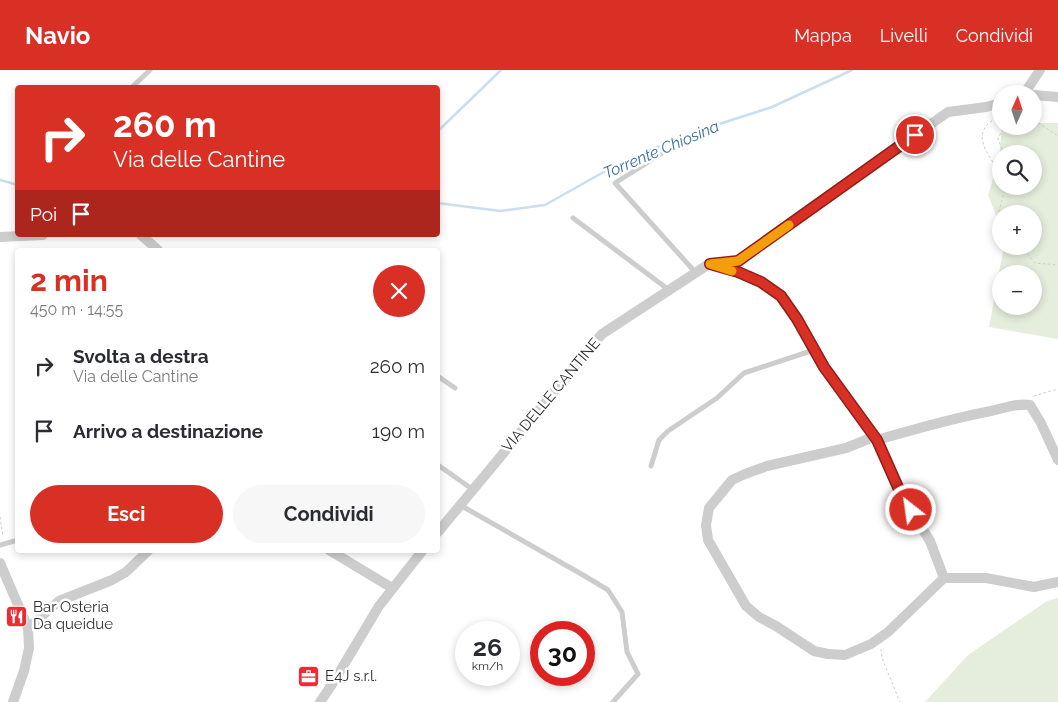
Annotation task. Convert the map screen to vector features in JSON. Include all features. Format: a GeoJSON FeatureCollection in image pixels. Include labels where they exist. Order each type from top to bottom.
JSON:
{"type":"FeatureCollection","features":[{"type":"Feature","properties":{"kind":"street"},"geometry":{"type":"LineString","coordinates":[[1030,85],[1040,70]]}},
{"type":"Feature","properties":{"kind":"street"},"geometry":{"type":"LineString","coordinates":[[1042,94],[1058,97]]}},
{"type":"Feature","properties":{"kind":"street","name":"VIA DELLE CANTINE"},"geometry":{"type":"LineString","coordinates":[[440,530],[602,334],[710,264],[738,261],[948,112],[992,105]]}},
{"type":"Feature","properties":{"kind":"street"},"geometry":{"type":"LineString","coordinates":[[0,238],[15,237]]}},
{"type":"Feature","properties":{"kind":"street"},"geometry":{"type":"LineString","coordinates":[[143,237],[156,248]]}},
{"type":"Feature","properties":{"kind":"street"},"geometry":{"type":"LineString","coordinates":[[710,264],[738,272],[761,282],[781,296],[824,367],[877,440],[901,494],[930,542],[944,578]]}},
{"type":"Feature","properties":{"kind":"street"},"geometry":{"type":"LineString","coordinates":[[1058,460],[1030,404],[1018,404],[972,414],[877,440],[871,438],[846,448],[766,466],[732,480],[709,508],[706,525],[708,540],[746,606],[759,617],[814,651],[828,654],[845,655],[871,644],[910,613],[938,582],[944,578],[986,578],[1034,587],[1058,582]]}},
{"type":"Feature","properties":{"kind":"street"},"geometry":{"type":"LineString","coordinates":[[28,628],[59,601],[112,580],[126,572],[146,553]]}},
{"type":"Feature","properties":{"kind":"street"},"geometry":{"type":"LineString","coordinates":[[333,553],[392,588]]}},
{"type":"Feature","properties":{"kind":"street"},"geometry":{"type":"LineString","coordinates":[[320,702],[334,683],[379,606],[421,553]]}},
{"type":"Feature","properties":{"kind":"street"},"geometry":{"type":"LineString","coordinates":[[1,562],[28,628],[29,648],[13,702]]}},
{"type":"Feature","properties":{"kind":"lane"},"geometry":{"type":"LineString","coordinates":[[134,85],[150,70]]}},
{"type":"Feature","properties":{"kind":"lane"},"geometry":{"type":"LineString","coordinates":[[661,154],[615,183],[696,273]]}},
{"type":"Feature","properties":{"kind":"lane"},"geometry":{"type":"LineString","coordinates":[[573,218],[670,290]]}},
{"type":"Feature","properties":{"kind":"lane"},"geometry":{"type":"LineString","coordinates":[[651,466],[659,440],[668,431],[717,398],[744,373],[814,350]]}},
{"type":"Feature","properties":{"kind":"lane"},"geometry":{"type":"LineString","coordinates":[[440,378],[455,388]]}},
{"type":"Feature","properties":{"kind":"lane"},"geometry":{"type":"LineString","coordinates":[[440,466],[472,489]]}},
{"type":"Feature","properties":{"kind":"lane"},"geometry":{"type":"LineString","coordinates":[[460,505],[608,590],[622,612],[626,652],[638,674],[614,702]]}},
{"type":"Feature","properties":{"kind":"lane"},"geometry":{"type":"LineString","coordinates":[[2,544],[15,541]]}},
{"type":"Feature","properties":{"kind":"path"},"geometry":{"type":"LineString","coordinates":[[992,122],[984,130],[982,140],[992,162]]}},
{"type":"Feature","properties":{"kind":"path"},"geometry":{"type":"LineString","coordinates":[[1042,125],[1058,136]]}},
{"type":"Feature","properties":{"kind":"path"},"geometry":{"type":"LineString","coordinates":[[1028,255],[1035,264],[1058,265]]}},
{"type":"Feature","properties":{"kind":"path"},"geometry":{"type":"LineString","coordinates":[[1025,404],[1033,396],[1058,389]]}},
{"type":"Feature","properties":{"kind":"path"},"geometry":{"type":"LineString","coordinates":[[0,518],[2,544]]}},
{"type":"Feature","properties":{"kind":"path"},"geometry":{"type":"LineString","coordinates":[[880,638],[882,658],[900,702]]}},
{"type":"Feature","properties":{"kind":"green space"},"geometry":{"type":"Polygon","coordinates":[[[1042,123],[1058,123],[1058,339],[989,327],[992,311],[992,315],[1042,315],[1042,265],[1000,265],[1002,255],[1042,255],[1042,205],[992,205],[988,195],[992,182],[992,195],[1042,195],[1042,145],[1000,145],[1001,135],[1042,135],[1042,123]]]}},
{"type":"Feature","properties":{"kind":"green space"},"geometry":{"type":"Polygon","coordinates":[[[1058,598],[1058,702],[925,702],[968,655],[1047,601],[1058,598]]]}},
{"type":"Feature","properties":{"kind":"waterway"},"geometry":{"type":"LineString","coordinates":[[440,129],[501,70]]}},
{"type":"Feature","properties":{"kind":"waterway","name":"Torrente Chiosina"},"geometry":{"type":"LineString","coordinates":[[440,203],[500,211],[545,205],[618,164],[691,133],[772,107],[852,70]]}},
{"type":"Feature","properties":{"kind":"waterway"},"geometry":{"type":"LineString","coordinates":[[0,180],[15,184]]}},
{"type":"Feature","properties":{"kind":"slow traffic"},"geometry":{"type":"LineString","coordinates":[[732,271],[710,264],[738,261],[789,225]]}},
{"type":"Feature","properties":{"kind":"place","name":"Bar Osteria Da queidue"},"geometry":{"type":"Point","coordinates":[17,616]}},
{"type":"Feature","properties":{"kind":"place","name":"E4J s.r.l."},"geometry":{"type":"Point","coordinates":[309,676]}},
{"type":"Feature","properties":{"kind":"route"},"geometry":{"type":"LineString","coordinates":[[911,510],[901,494],[877,440],[824,367],[797,319],[781,296],[761,282],[738,272],[710,264],[738,261],[915,135]]}}]}
